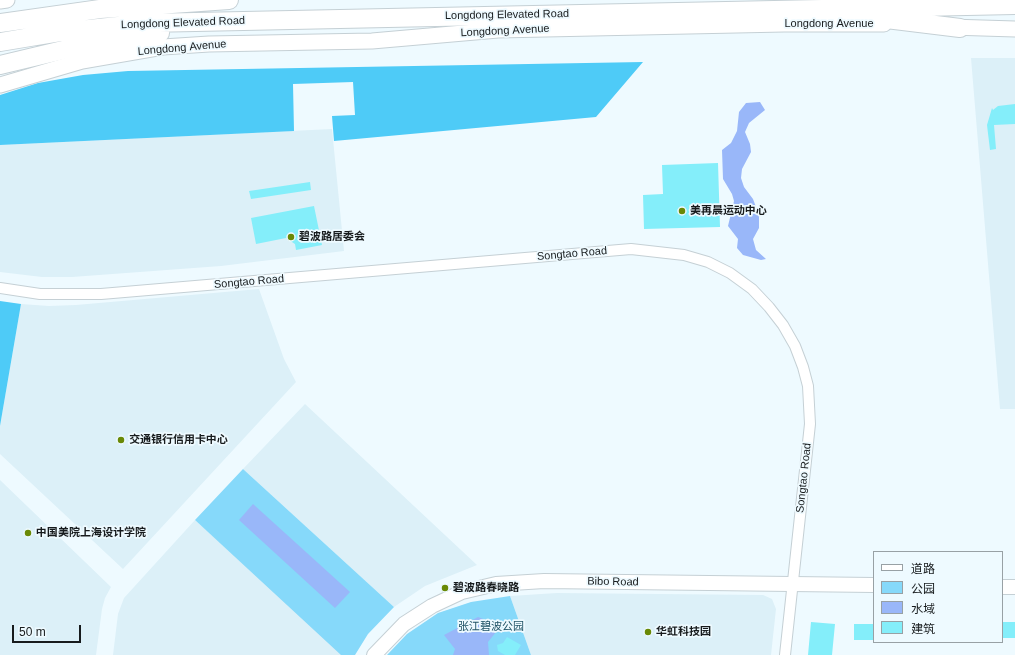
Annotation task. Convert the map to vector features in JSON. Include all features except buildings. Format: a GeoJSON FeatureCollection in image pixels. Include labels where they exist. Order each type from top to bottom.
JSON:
{"type":"FeatureCollection","features":[{"type":"Feature","properties":{"kind":"highway","name":"Longdong Elevated Road"},"geometry":{"type":"LineString","coordinates":[[0,24],[100,9],[229,0]]}},
{"type":"Feature","properties":{"kind":"highway","name":"Longdong Elevated Road"},"geometry":{"type":"LineString","coordinates":[[0,42],[60,32],[147,23],[800,8],[1015,5]]}},
{"type":"Feature","properties":{"kind":"highway"},"geometry":{"type":"LineString","coordinates":[[800,8],[960,28]]}},
{"type":"Feature","properties":{"kind":"highway"},"geometry":{"type":"LineString","coordinates":[[0,65],[96,43],[161,33],[330,18]]}},
{"type":"Feature","properties":{"kind":"highway"},"geometry":{"type":"LineString","coordinates":[[0,71],[44,54]]}},
{"type":"Feature","properties":{"kind":"main road"},"geometry":{"type":"LineString","coordinates":[[0,1],[7,0]]}},
{"type":"Feature","properties":{"kind":"main road","name":"Longdong Avenue"},"geometry":{"type":"LineString","coordinates":[[0,84],[82,61],[163,47],[209,44],[372,41],[498,30],[784,24],[866,24],[1015,29]]}},
{"type":"Feature","properties":{"kind":"street","name":"Songtao Road"},"geometry":{"type":"LineString","coordinates":[[0,288],[40,294],[101,294],[631,249],[684,254],[708,262],[730,273],[752,290],[769,306],[787,332],[803,367],[810,404],[810,424],[785,655]]}},
{"type":"Feature","properties":{"kind":"street","name":"Bibo Road"},"geometry":{"type":"LineString","coordinates":[[374,655],[404,624],[432,606],[462,592],[496,584],[544,581],[873,585]]}},
{"type":"Feature","properties":{"kind":"street"},"geometry":{"type":"LineString","coordinates":[[1003,586],[1015,587]]}},
{"type":"Feature","properties":{"kind":"shaded area"},"geometry":{"type":"Polygon","coordinates":[[[971,58],[1015,58],[1015,409],[1000,409],[971,58]]]}},
{"type":"Feature","properties":{"kind":"shaded area"},"geometry":{"type":"Polygon","coordinates":[[[643,62],[596,117],[334,141],[332,116],[355,115],[353,82],[293,84],[294,131],[0,145],[0,95],[38,83],[83,75],[128,71],[643,62]]]}},
{"type":"Feature","properties":{"kind":"shaded area"},"geometry":{"type":"Polygon","coordinates":[[[332,129],[344,251],[221,266],[72,277],[42,277],[0,272],[0,145],[332,129]]]}},
{"type":"Feature","properties":{"kind":"shaded area","name":"交通银行信用卡中心"},"geometry":{"type":"Polygon","coordinates":[[[259,289],[284,359],[296,382],[123,569],[0,454],[0,426],[21,304],[49,306],[76,305],[259,289]]]}},
{"type":"Feature","properties":{"kind":"shaded area"},"geometry":{"type":"Polygon","coordinates":[[[0,301],[21,304],[0,426],[0,301]]]}},
{"type":"Feature","properties":{"kind":"shaded area"},"geometry":{"type":"Polygon","coordinates":[[[305,404],[477,565],[425,586],[394,607],[243,469],[305,404]]]}},
{"type":"Feature","properties":{"kind":"shaded area","name":"中国美院上海设计学院"},"geometry":{"type":"Polygon","coordinates":[[[0,480],[111,587],[105,598],[102,609],[96,655],[0,655],[0,480]]]}},
{"type":"Feature","properties":{"kind":"shaded area"},"geometry":{"type":"Polygon","coordinates":[[[195,520],[345,655],[113,655],[118,614],[124,598],[195,520]]]}},
{"type":"Feature","properties":{"kind":"shaded area","name":"华虹科技园"},"geometry":{"type":"Polygon","coordinates":[[[557,593],[763,595],[772,599],[776,609],[771,655],[531,655],[510,596],[557,593]]]}},
{"type":"Feature","properties":{"kind":"green space"},"geometry":{"type":"Polygon","coordinates":[[[243,469],[394,607],[368,634],[355,655],[341,655],[195,520],[243,469]]]}},
{"type":"Feature","properties":{"kind":"green space","name":"张江碧波公园"},"geometry":{"type":"Polygon","coordinates":[[[510,596],[531,655],[387,655],[407,634],[438,613],[471,602],[510,596]]]}},
{"type":"Feature","properties":{"kind":"water"},"geometry":{"type":"Polygon","coordinates":[[[760,102],[765,110],[749,123],[745,132],[750,144],[751,152],[742,169],[741,178],[744,187],[753,199],[759,215],[759,228],[753,239],[756,250],[766,259],[761,260],[743,255],[737,248],[738,239],[728,226],[734,201],[732,194],[723,179],[722,150],[731,143],[737,131],[739,112],[746,103],[760,102]]]}},
{"type":"Feature","properties":{"kind":"water"},"geometry":{"type":"Polygon","coordinates":[[[253,504],[350,592],[335,608],[239,520],[253,504]]]}},
{"type":"Feature","properties":{"kind":"water"},"geometry":{"type":"Polygon","coordinates":[[[478,617],[491,622],[496,632],[488,642],[489,655],[453,655],[455,649],[444,635],[478,617]]]}},
{"type":"Feature","properties":{"kind":"place","name":"美再晨运动中心"},"geometry":{"type":"Point","coordinates":[682,211]}},
{"type":"Feature","properties":{"kind":"place","name":"碧波路居委会"},"geometry":{"type":"Point","coordinates":[291,237]}},
{"type":"Feature","properties":{"kind":"place","name":"交通银行信用卡中心"},"geometry":{"type":"Point","coordinates":[121,440]}},
{"type":"Feature","properties":{"kind":"place","name":"中国美院上海设计学院"},"geometry":{"type":"Point","coordinates":[28,533]}},
{"type":"Feature","properties":{"kind":"place","name":"碧波路春晓路"},"geometry":{"type":"Point","coordinates":[445,588]}},
{"type":"Feature","properties":{"kind":"place","name":"华虹科技园"},"geometry":{"type":"Point","coordinates":[648,632]}}]}
